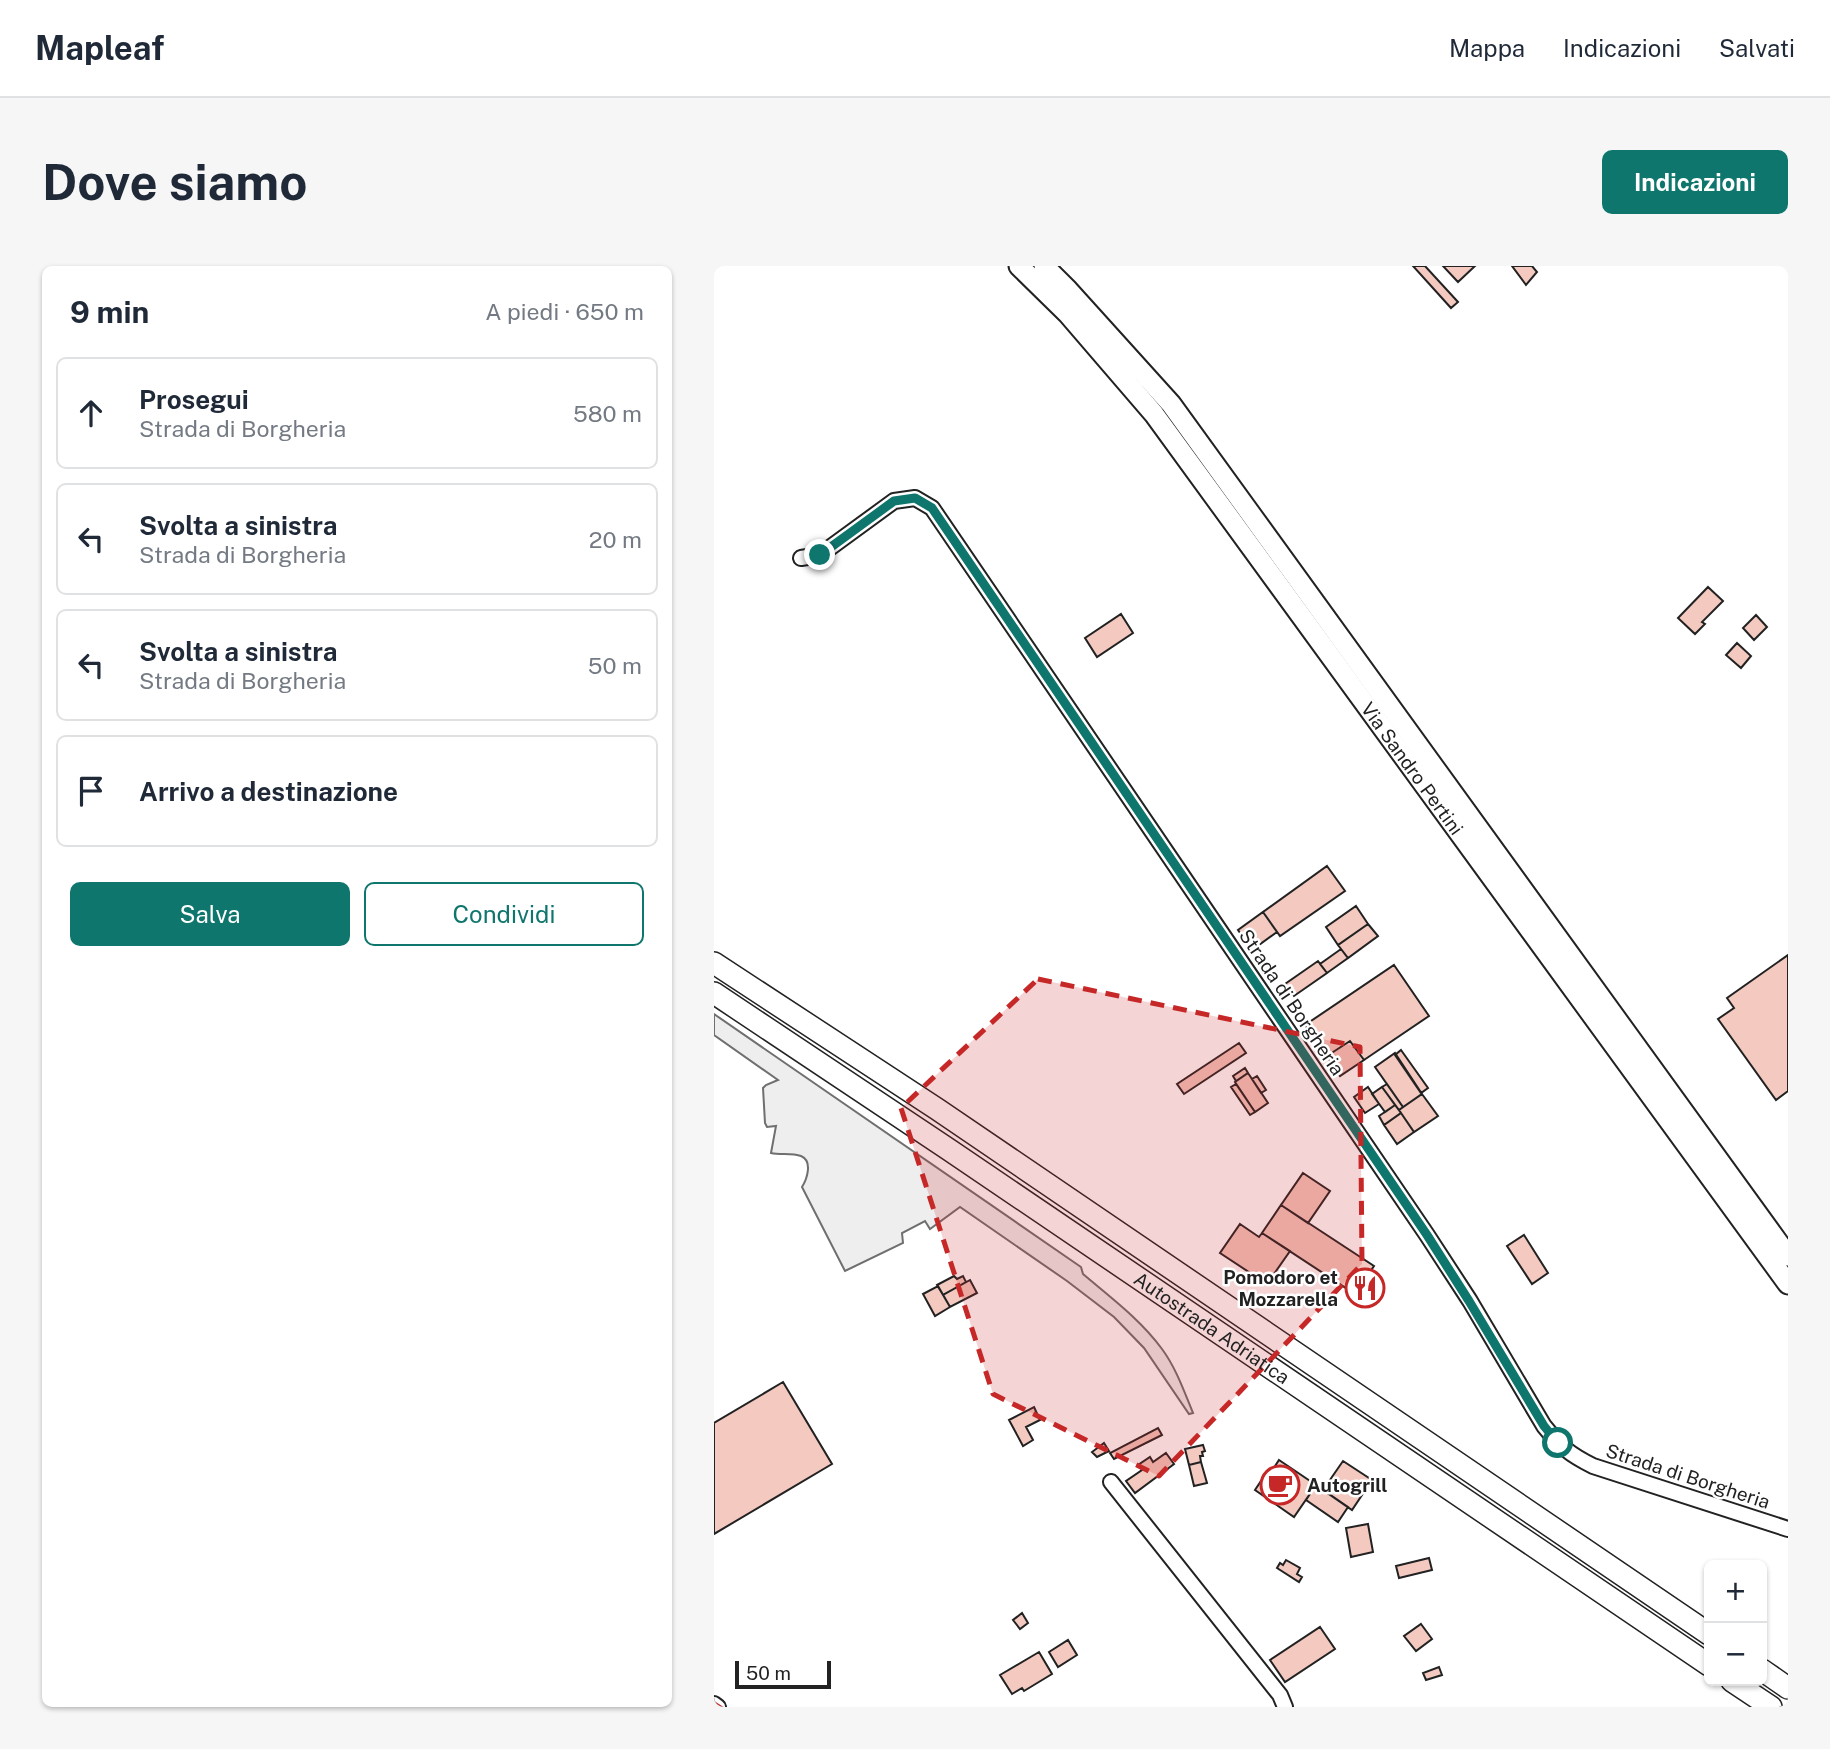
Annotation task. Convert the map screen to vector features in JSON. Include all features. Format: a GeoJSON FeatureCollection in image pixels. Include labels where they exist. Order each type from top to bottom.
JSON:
{"type":"FeatureCollection","features":[{"type":"Feature","properties":{"kind":"highway","name":"Autostrada Adriatica"},"geometry":{"type":"LineString","coordinates":[[714,963],[937,1109],[1704,1631]]}},
{"type":"Feature","properties":{"kind":"highway","name":"Autostrada Adriatica"},"geometry":{"type":"LineString","coordinates":[[714,993],[971,1164],[1704,1662]]}},
{"type":"Feature","properties":{"kind":"highway"},"geometry":{"type":"LineString","coordinates":[[1767,1673],[1788,1688]]}},
{"type":"Feature","properties":{"kind":"highway"},"geometry":{"type":"LineString","coordinates":[[1740,1686],[1771,1707]]}},
{"type":"Feature","properties":{"kind":"main road","name":"Via Sandro Pertini"},"geometry":{"type":"LineString","coordinates":[[1019,266],[1068,314],[1154,414],[1788,1284]]}},
{"type":"Feature","properties":{"kind":"main road","name":"Via Sandro Pertini"},"geometry":{"type":"LineString","coordinates":[[1044,266],[1171,404],[1788,1256]]}},
{"type":"Feature","properties":{"kind":"street","name":"Strada di Borgheria"},"geometry":{"type":"LineString","coordinates":[[801,558],[820,555],[894,501],[915,498],[932,508],[1427,1235],[1544,1426],[1558,1443],[1570,1455],[1593,1466],[1788,1529]]}},
{"type":"Feature","properties":{"kind":"street"},"geometry":{"type":"LineString","coordinates":[[1111,1482],[1280,1695],[1285,1707]]}},
{"type":"Feature","properties":{"kind":"highlighted area"},"geometry":{"type":"Polygon","coordinates":[[[1038,979],[1360,1047],[1362,1264],[1159,1476],[993,1394],[901,1108],[1038,979]]]}},
{"type":"Feature","properties":{"kind":"shaded area"},"geometry":{"type":"Polygon","coordinates":[[[714,1014],[1081,1267],[1083,1274],[1134,1318],[1162,1349],[1176,1372],[1193,1413],[1189,1414],[1144,1348],[1114,1317],[960,1207],[930,1229],[925,1221],[902,1233],[903,1243],[845,1271],[802,1187],[808,1166],[805,1158],[771,1153],[776,1126],[767,1127],[765,1123],[763,1088],[778,1080],[714,1035],[714,1014]]]}},
{"type":"Feature","properties":{"kind":"building"},"geometry":{"type":"Polygon","coordinates":[[[1413,266],[1425,266],[1458,302],[1451,308],[1413,266]]]}},
{"type":"Feature","properties":{"kind":"building"},"geometry":{"type":"Polygon","coordinates":[[[1443,266],[1475,266],[1458,282],[1443,266]]]}},
{"type":"Feature","properties":{"kind":"building"},"geometry":{"type":"Polygon","coordinates":[[[1512,266],[1532,266],[1537,272],[1526,285],[1512,266]]]}},
{"type":"Feature","properties":{"kind":"building"},"geometry":{"type":"Polygon","coordinates":[[[1708,587],[1723,601],[1702,622],[1705,624],[1695,634],[1678,618],[1708,587]]]}},
{"type":"Feature","properties":{"kind":"building"},"geometry":{"type":"Polygon","coordinates":[[[1121,614],[1133,633],[1097,657],[1085,638],[1121,614]]]}},
{"type":"Feature","properties":{"kind":"building"},"geometry":{"type":"Polygon","coordinates":[[[1756,615],[1767,627],[1754,640],[1743,628],[1756,615]]]}},
{"type":"Feature","properties":{"kind":"building"},"geometry":{"type":"Polygon","coordinates":[[[1737,643],[1751,656],[1741,668],[1726,655],[1737,643]]]}},
{"type":"Feature","properties":{"kind":"building"},"geometry":{"type":"Polygon","coordinates":[[[1327,866],[1345,891],[1280,936],[1263,912],[1327,866]]]}},
{"type":"Feature","properties":{"kind":"building"},"geometry":{"type":"Polygon","coordinates":[[[1356,906],[1368,924],[1338,945],[1326,927],[1356,906]]]}},
{"type":"Feature","properties":{"kind":"building"},"geometry":{"type":"Polygon","coordinates":[[[1263,912],[1277,932],[1252,950],[1238,930],[1263,912]]]}},
{"type":"Feature","properties":{"kind":"building"},"geometry":{"type":"Polygon","coordinates":[[[1368,924],[1378,936],[1348,958],[1338,945],[1368,924]]]}},
{"type":"Feature","properties":{"kind":"building"},"geometry":{"type":"Polygon","coordinates":[[[1341,949],[1348,958],[1327,973],[1320,964],[1341,949]]]}},
{"type":"Feature","properties":{"kind":"building"},"geometry":{"type":"Polygon","coordinates":[[[1788,955],[1788,1091],[1776,1100],[1718,1019],[1734,1008],[1727,998],[1788,955]]]}},
{"type":"Feature","properties":{"kind":"building"},"geometry":{"type":"Polygon","coordinates":[[[1318,961],[1327,973],[1294,996],[1285,984],[1318,961]]]}},
{"type":"Feature","properties":{"kind":"building"},"geometry":{"type":"Polygon","coordinates":[[[1394,965],[1429,1016],[1364,1060],[1350,1041],[1327,1056],[1305,1025],[1394,965]]]}},
{"type":"Feature","properties":{"kind":"building"},"geometry":{"type":"Polygon","coordinates":[[[1350,1041],[1364,1060],[1340,1076],[1327,1056],[1350,1041]]]}},
{"type":"Feature","properties":{"kind":"building"},"geometry":{"type":"Polygon","coordinates":[[[1239,1043],[1246,1053],[1184,1094],[1177,1084],[1239,1043]]]}},
{"type":"Feature","properties":{"kind":"building"},"geometry":{"type":"Polygon","coordinates":[[[1401,1050],[1428,1088],[1421,1093],[1395,1055],[1401,1050]]]}},
{"type":"Feature","properties":{"kind":"building"},"geometry":{"type":"Polygon","coordinates":[[[1395,1053],[1422,1094],[1403,1107],[1375,1067],[1395,1053]]]}},
{"type":"Feature","properties":{"kind":"building"},"geometry":{"type":"Polygon","coordinates":[[[1245,1068],[1248,1073],[1236,1081],[1233,1076],[1245,1068]]]}},
{"type":"Feature","properties":{"kind":"building"},"geometry":{"type":"Polygon","coordinates":[[[1248,1073],[1268,1103],[1255,1112],[1235,1082],[1248,1073]]]}},
{"type":"Feature","properties":{"kind":"building"},"geometry":{"type":"Polygon","coordinates":[[[1257,1076],[1266,1090],[1261,1093],[1252,1079],[1257,1076]]]}},
{"type":"Feature","properties":{"kind":"building"},"geometry":{"type":"Polygon","coordinates":[[[1236,1084],[1255,1112],[1250,1115],[1231,1087],[1236,1084]]]}},
{"type":"Feature","properties":{"kind":"building"},"geometry":{"type":"Polygon","coordinates":[[[1387,1084],[1403,1107],[1399,1110],[1382,1087],[1387,1084]]]}},
{"type":"Feature","properties":{"kind":"building"},"geometry":{"type":"Polygon","coordinates":[[[1368,1087],[1379,1104],[1365,1113],[1354,1097],[1368,1087]]]}},
{"type":"Feature","properties":{"kind":"building"},"geometry":{"type":"Polygon","coordinates":[[[1382,1087],[1395,1105],[1385,1112],[1372,1094],[1382,1087]]]}},
{"type":"Feature","properties":{"kind":"building"},"geometry":{"type":"Polygon","coordinates":[[[1422,1094],[1438,1116],[1414,1132],[1399,1110],[1422,1094]]]}},
{"type":"Feature","properties":{"kind":"building"},"geometry":{"type":"Polygon","coordinates":[[[1395,1105],[1401,1113],[1384,1125],[1379,1116],[1395,1105]]]}},
{"type":"Feature","properties":{"kind":"building"},"geometry":{"type":"Polygon","coordinates":[[[1401,1113],[1414,1132],[1397,1144],[1384,1125],[1401,1113]]]}},
{"type":"Feature","properties":{"kind":"building"},"geometry":{"type":"Polygon","coordinates":[[[1303,1173],[1330,1191],[1308,1223],[1281,1205],[1303,1173]]]}},
{"type":"Feature","properties":{"kind":"building"},"geometry":{"type":"Polygon","coordinates":[[[1281,1205],[1374,1266],[1355,1294],[1262,1233],[1281,1205]]]}},
{"type":"Feature","properties":{"kind":"building"},"geometry":{"type":"Polygon","coordinates":[[[1240,1224],[1259,1237],[1262,1233],[1290,1251],[1267,1284],[1220,1253],[1240,1224]]]}},
{"type":"Feature","properties":{"kind":"building"},"geometry":{"type":"Polygon","coordinates":[[[1524,1235],[1548,1273],[1532,1284],[1507,1246],[1524,1235]]]}},
{"type":"Feature","properties":{"kind":"building"},"geometry":{"type":"Polygon","coordinates":[[[954,1276],[957,1279],[963,1276],[966,1282],[943,1295],[937,1285],[954,1276]]]}},
{"type":"Feature","properties":{"kind":"building"},"geometry":{"type":"Polygon","coordinates":[[[970,1280],[977,1293],[950,1307],[943,1295],[970,1280]]]}},
{"type":"Feature","properties":{"kind":"building"},"geometry":{"type":"Polygon","coordinates":[[[938,1286],[950,1307],[935,1316],[923,1294],[938,1286]]]}},
{"type":"Feature","properties":{"kind":"building"},"geometry":{"type":"Polygon","coordinates":[[[783,1382],[832,1464],[714,1534],[714,1423],[783,1382]]]}},
{"type":"Feature","properties":{"kind":"building"},"geometry":{"type":"Polygon","coordinates":[[[1034,1407],[1040,1420],[1026,1427],[1033,1440],[1023,1446],[1009,1420],[1034,1407]]]}},
{"type":"Feature","properties":{"kind":"building"},"geometry":{"type":"Polygon","coordinates":[[[1158,1428],[1162,1435],[1114,1459],[1110,1453],[1158,1428]]]}},
{"type":"Feature","properties":{"kind":"building"},"geometry":{"type":"Polygon","coordinates":[[[1104,1443],[1109,1451],[1097,1457],[1092,1452],[1104,1443]]]}},
{"type":"Feature","properties":{"kind":"building"},"geometry":{"type":"Polygon","coordinates":[[[1203,1445],[1205,1451],[1202,1452],[1203,1456],[1200,1456],[1201,1462],[1189,1465],[1185,1449],[1203,1445]]]}},
{"type":"Feature","properties":{"kind":"building"},"geometry":{"type":"Polygon","coordinates":[[[1166,1453],[1174,1464],[1135,1493],[1126,1481],[1142,1470],[1138,1465],[1150,1457],[1153,1462],[1166,1453]]]}},
{"type":"Feature","properties":{"kind":"building"},"geometry":{"type":"Polygon","coordinates":[[[1279,1460],[1316,1485],[1294,1517],[1255,1490],[1279,1460]]]}},
{"type":"Feature","properties":{"kind":"building"},"geometry":{"type":"Polygon","coordinates":[[[1343,1461],[1372,1480],[1352,1510],[1323,1490],[1343,1461]]]}},
{"type":"Feature","properties":{"kind":"building"},"geometry":{"type":"Polygon","coordinates":[[[1201,1462],[1207,1483],[1194,1486],[1189,1465],[1201,1462]]]}},
{"type":"Feature","properties":{"kind":"building"},"geometry":{"type":"Polygon","coordinates":[[[1316,1485],[1348,1507],[1338,1522],[1306,1500],[1316,1485]]]}},
{"type":"Feature","properties":{"kind":"building"},"geometry":{"type":"Polygon","coordinates":[[[1368,1524],[1373,1552],[1351,1557],[1346,1528],[1368,1524]]]}},
{"type":"Feature","properties":{"kind":"building"},"geometry":{"type":"Polygon","coordinates":[[[1429,1558],[1432,1570],[1399,1578],[1396,1566],[1429,1558]]]}},
{"type":"Feature","properties":{"kind":"building"},"geometry":{"type":"Polygon","coordinates":[[[1286,1560],[1300,1568],[1297,1574],[1302,1577],[1299,1582],[1277,1568],[1286,1560]]]}},
{"type":"Feature","properties":{"kind":"building"},"geometry":{"type":"Polygon","coordinates":[[[1022,1613],[1028,1623],[1020,1629],[1013,1620],[1022,1613]]]}},
{"type":"Feature","properties":{"kind":"building"},"geometry":{"type":"Polygon","coordinates":[[[1421,1624],[1432,1639],[1416,1651],[1404,1636],[1421,1624]]]}},
{"type":"Feature","properties":{"kind":"building"},"geometry":{"type":"Polygon","coordinates":[[[1320,1627],[1335,1649],[1285,1682],[1270,1660],[1320,1627]]]}},
{"type":"Feature","properties":{"kind":"building"},"geometry":{"type":"Polygon","coordinates":[[[1068,1640],[1077,1655],[1058,1667],[1049,1652],[1068,1640]]]}},
{"type":"Feature","properties":{"kind":"building"},"geometry":{"type":"Polygon","coordinates":[[[1039,1652],[1052,1674],[1024,1691],[1022,1688],[1012,1694],[1000,1675],[1039,1652]]]}},
{"type":"Feature","properties":{"kind":"building"},"geometry":{"type":"Polygon","coordinates":[[[1439,1667],[1442,1675],[1426,1680],[1423,1673],[1439,1667]]]}},
{"type":"Feature","properties":{"kind":"power"},"geometry":{"type":"LineString","coordinates":[[714,1702],[722,1707]]}},
{"type":"Feature","properties":{"kind":"place","name":"Pomodoro et Mozzarella"},"geometry":{"type":"Point","coordinates":[1365,1288]}},
{"type":"Feature","properties":{"kind":"place","name":"Autogrill"},"geometry":{"type":"Point","coordinates":[1280,1485]}},
{"type":"Feature","properties":{"kind":"route"},"geometry":{"type":"LineString","coordinates":[[820,555],[894,501],[915,498],[932,508],[1427,1235],[1544,1426],[1558,1443]]}}]}
